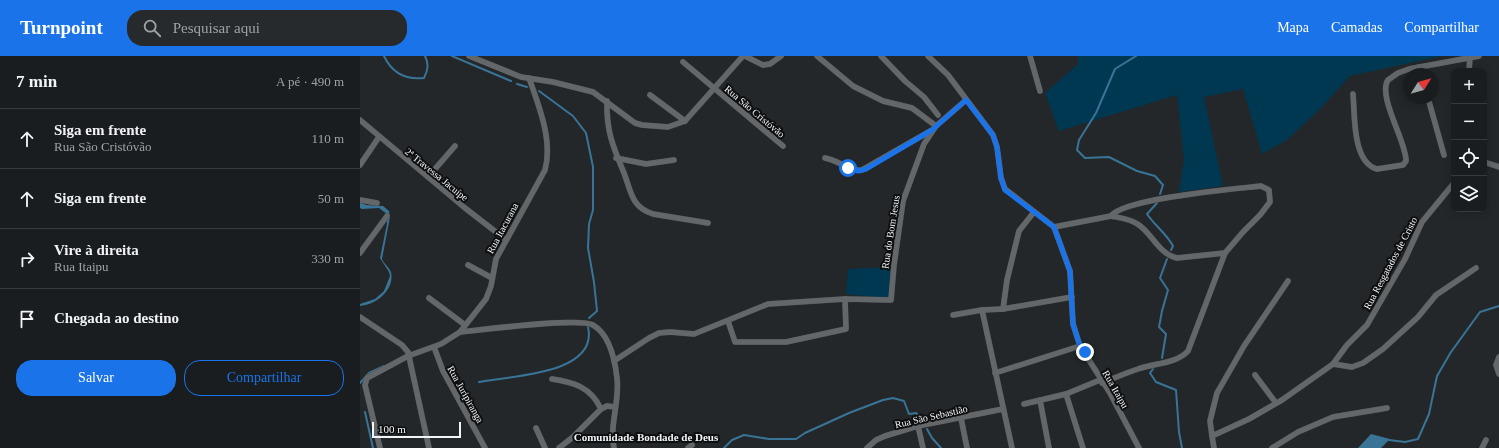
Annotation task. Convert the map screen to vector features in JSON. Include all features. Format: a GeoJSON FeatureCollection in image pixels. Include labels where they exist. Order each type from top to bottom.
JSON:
{"type":"FeatureCollection","features":[{"type":"Feature","properties":{"kind":"street"},"geometry":{"type":"LineString","coordinates":[[469,56],[529,78],[593,92],[635,123],[668,127],[686,121],[744,56],[763,65],[770,64],[781,56]]}},
{"type":"Feature","properties":{"kind":"street"},"geometry":{"type":"LineString","coordinates":[[817,56],[853,86],[883,101],[912,108],[934,128]]}},
{"type":"Feature","properties":{"kind":"street"},"geometry":{"type":"LineString","coordinates":[[881,56],[905,81],[924,97],[938,114]]}},
{"type":"Feature","properties":{"kind":"street"},"geometry":{"type":"LineString","coordinates":[[928,56],[948,75],[993,135],[997,147],[1001,178],[1005,190],[1054,227],[1112,216],[1137,224],[1159,247],[1172,257],[1177,258],[1225,253]]}},
{"type":"Feature","properties":{"kind":"street"},"geometry":{"type":"LineString","coordinates":[[1030,56],[1040,91]]}},
{"type":"Feature","properties":{"kind":"street"},"geometry":{"type":"LineString","coordinates":[[1354,94],[1358,147],[1363,158],[1377,169],[1403,165],[1406,161],[1406,154],[1391,115],[1386,83],[1398,73],[1419,67],[1479,56]]}},
{"type":"Feature","properties":{"kind":"street"},"geometry":{"type":"LineString","coordinates":[[1469,68],[1470,57]]}},
{"type":"Feature","properties":{"kind":"street","name":"Rua São Cristóvão"},"geometry":{"type":"LineString","coordinates":[[683,62],[783,146]]}},
{"type":"Feature","properties":{"kind":"street","name":"Rua Itacurana"},"geometry":{"type":"LineString","coordinates":[[380,448],[365,385],[367,378],[371,374],[411,355],[434,347],[460,332],[486,299],[491,286],[496,259],[505,239],[545,170],[548,159],[548,146],[544,127],[529,78]]}},
{"type":"Feature","properties":{"kind":"street"},"geometry":{"type":"LineString","coordinates":[[650,95],[686,121]]}},
{"type":"Feature","properties":{"kind":"street"},"geometry":{"type":"LineString","coordinates":[[825,158],[836,161],[854,170],[862,170],[934,128],[966,100]]}},
{"type":"Feature","properties":{"kind":"street"},"geometry":{"type":"LineString","coordinates":[[607,102],[608,130],[616,158],[625,177],[630,194],[647,212],[708,223]]}},
{"type":"Feature","properties":{"kind":"street"},"geometry":{"type":"LineString","coordinates":[[1430,104],[1444,155]]}},
{"type":"Feature","properties":{"kind":"street","name":"2ª Travessa Jacuípe"},"geometry":{"type":"LineString","coordinates":[[360,120],[428,178],[505,239]]}},
{"type":"Feature","properties":{"kind":"street","name":"Rua do Bom Jesus"},"geometry":{"type":"LineString","coordinates":[[845,299],[891,300],[894,265],[903,201],[913,170],[934,128]]}},
{"type":"Feature","properties":{"kind":"street"},"geometry":{"type":"LineString","coordinates":[[360,165],[379,137]]}},
{"type":"Feature","properties":{"kind":"street"},"geometry":{"type":"LineString","coordinates":[[428,178],[455,146]]}},
{"type":"Feature","properties":{"kind":"street"},"geometry":{"type":"LineString","coordinates":[[616,158],[646,164],[674,160]]}},
{"type":"Feature","properties":{"kind":"street"},"geometry":{"type":"LineString","coordinates":[[1487,163],[1499,167]]}},
{"type":"Feature","properties":{"kind":"street"},"geometry":{"type":"LineString","coordinates":[[1024,404],[1066,394],[1138,368],[1174,360],[1184,355],[1191,344],[1225,253],[1266,208],[1271,197],[1267,188],[1261,186],[1239,188],[1158,199],[1117,210],[1112,216]]}},
{"type":"Feature","properties":{"kind":"street","name":"Rua Resgatados de Cristo"},"geometry":{"type":"LineString","coordinates":[[1212,436],[1276,403],[1333,364],[1367,325],[1405,259],[1422,222],[1451,187]]}},
{"type":"Feature","properties":{"kind":"street"},"geometry":{"type":"LineString","coordinates":[[360,200],[377,203]]}},
{"type":"Feature","properties":{"kind":"street"},"geometry":{"type":"LineString","coordinates":[[1003,309],[1007,280],[1018,231],[1034,212]]}},
{"type":"Feature","properties":{"kind":"street"},"geometry":{"type":"LineString","coordinates":[[360,253],[387,216]]}},
{"type":"Feature","properties":{"kind":"street","name":"Rua Itaipu"},"geometry":{"type":"LineString","coordinates":[[1054,227],[1070,271],[1073,324],[1080,346],[1113,399],[1139,448]]}},
{"type":"Feature","properties":{"kind":"street"},"geometry":{"type":"LineString","coordinates":[[468,265],[492,278]]}},
{"type":"Feature","properties":{"kind":"street"},"geometry":{"type":"LineString","coordinates":[[1333,364],[1352,368],[1363,364],[1383,349],[1418,316],[1436,296],[1476,268]]}},
{"type":"Feature","properties":{"kind":"street"},"geometry":{"type":"LineString","coordinates":[[1214,448],[1210,421],[1217,393],[1244,346],[1288,281]]}},
{"type":"Feature","properties":{"kind":"street"},"geometry":{"type":"LineString","coordinates":[[953,315],[982,310],[1003,309],[1072,297]]}},
{"type":"Feature","properties":{"kind":"street"},"geometry":{"type":"LineString","coordinates":[[429,298],[465,325]]}},
{"type":"Feature","properties":{"kind":"street"},"geometry":{"type":"LineString","coordinates":[[614,361],[659,333],[670,332],[694,334],[768,304],[845,299],[846,329],[793,341],[735,342],[728,321]]}},
{"type":"Feature","properties":{"kind":"street"},"geometry":{"type":"LineString","coordinates":[[982,310],[1012,448]]}},
{"type":"Feature","properties":{"kind":"street"},"geometry":{"type":"LineString","coordinates":[[360,317],[402,345],[411,355],[429,448]]}},
{"type":"Feature","properties":{"kind":"street"},"geometry":{"type":"LineString","coordinates":[[460,332],[554,323],[588,323],[604,333],[614,361],[618,388],[613,434],[614,448]]}},
{"type":"Feature","properties":{"kind":"street"},"geometry":{"type":"LineString","coordinates":[[996,373],[1080,346]]}},
{"type":"Feature","properties":{"kind":"street","name":"Rua Juripiranga"},"geometry":{"type":"LineString","coordinates":[[434,347],[443,371],[485,448]]}},
{"type":"Feature","properties":{"kind":"street"},"geometry":{"type":"LineString","coordinates":[[1499,357],[1496,365],[1499,374]]}},
{"type":"Feature","properties":{"kind":"street"},"geometry":{"type":"LineString","coordinates":[[1255,375],[1276,403]]}},
{"type":"Feature","properties":{"kind":"street"},"geometry":{"type":"LineString","coordinates":[[552,378],[586,389],[597,401],[601,409]]}},
{"type":"Feature","properties":{"kind":"street"},"geometry":{"type":"LineString","coordinates":[[1066,394],[1083,448]]}},
{"type":"Feature","properties":{"kind":"street"},"geometry":{"type":"LineString","coordinates":[[1040,400],[1049,448]]}},
{"type":"Feature","properties":{"kind":"street"},"geometry":{"type":"LineString","coordinates":[[558,448],[573,437],[601,409],[607,406],[615,407]]}},
{"type":"Feature","properties":{"kind":"street"},"geometry":{"type":"LineString","coordinates":[[1272,448],[1298,432],[1333,417],[1387,408]]}},
{"type":"Feature","properties":{"kind":"street","name":"Rua São Sebastião"},"geometry":{"type":"LineString","coordinates":[[870,447],[880,437],[918,426],[1003,409]]}},
{"type":"Feature","properties":{"kind":"street"},"geometry":{"type":"LineString","coordinates":[[961,418],[967,448]]}},
{"type":"Feature","properties":{"kind":"street"},"geometry":{"type":"LineString","coordinates":[[918,426],[923,448]]}},
{"type":"Feature","properties":{"kind":"street"},"geometry":{"type":"LineString","coordinates":[[536,428],[545,448]]}},
{"type":"Feature","properties":{"kind":"street"},"geometry":{"type":"LineString","coordinates":[[1482,448],[1486,440]]}},
{"type":"Feature","properties":{"kind":"shaded area"},"geometry":{"type":"Polygon","coordinates":[[[1078,56],[1442,56],[1350,76],[1321,108],[1287,140],[1262,154],[1243,89],[1204,97],[1223,186],[1179,192],[1184,160],[1177,95],[1059,131],[1045,93],[1078,64],[1078,56]]]}},
{"type":"Feature","properties":{"kind":"shaded area"},"geometry":{"type":"Polygon","coordinates":[[[360,202],[366,205],[383,206],[389,211],[390,217],[382,259],[391,272],[391,279],[387,290],[378,300],[360,306],[360,304],[375,299],[384,291],[390,276],[380,258],[387,224],[387,214],[379,208],[362,209],[360,208],[360,202]]]}},
{"type":"Feature","properties":{"kind":"shaded area"},"geometry":{"type":"Polygon","coordinates":[[[892,267],[890,299],[846,294],[848,269],[892,267]]]}},
{"type":"Feature","properties":{"kind":"shaded area"},"geometry":{"type":"Polygon","coordinates":[[[1371,434],[1390,439],[1381,448],[1358,448],[1371,434]]]}},
{"type":"Feature","properties":{"kind":"waterway"},"geometry":{"type":"LineString","coordinates":[[384,56],[395,71],[411,78],[424,78],[428,67],[425,56]]}},
{"type":"Feature","properties":{"kind":"waterway"},"geometry":{"type":"LineString","coordinates":[[452,56],[511,81]]}},
{"type":"Feature","properties":{"kind":"waterway"},"geometry":{"type":"LineString","coordinates":[[1136,56],[1115,69],[1096,113],[1079,140],[1077,150],[1085,158],[1109,157],[1137,171],[1155,176],[1163,185],[1160,194]]}},
{"type":"Feature","properties":{"kind":"waterway"},"geometry":{"type":"LineString","coordinates":[[517,84],[527,87]]}},
{"type":"Feature","properties":{"kind":"waterway"},"geometry":{"type":"LineString","coordinates":[[539,91],[573,116],[586,133],[593,167],[593,210],[589,224],[588,248],[597,311],[589,318]]}},
{"type":"Feature","properties":{"kind":"waterway"},"geometry":{"type":"LineString","coordinates":[[1157,203],[1147,214],[1170,241],[1173,246],[1171,250]]}},
{"type":"Feature","properties":{"kind":"waterway"},"geometry":{"type":"LineString","coordinates":[[1162,358],[1166,334],[1159,327],[1168,290],[1160,278],[1167,259]]}},
{"type":"Feature","properties":{"kind":"waterway"},"geometry":{"type":"LineString","coordinates":[[1389,440],[1405,442],[1418,439],[1429,414],[1437,376],[1451,352],[1480,312],[1499,306]]}},
{"type":"Feature","properties":{"kind":"waterway"},"geometry":{"type":"LineString","coordinates":[[479,382],[529,375],[566,364],[580,355],[588,343],[588,327]]}},
{"type":"Feature","properties":{"kind":"waterway"},"geometry":{"type":"LineString","coordinates":[[360,383],[369,373],[384,366]]}},
{"type":"Feature","properties":{"kind":"waterway"},"geometry":{"type":"LineString","coordinates":[[1153,369],[1150,373],[1156,382],[1176,390],[1179,432],[1182,448]]}},
{"type":"Feature","properties":{"kind":"waterway"},"geometry":{"type":"LineString","coordinates":[[724,448],[732,440],[744,435],[769,439],[796,439],[805,433],[849,413],[883,400],[893,398],[904,401],[909,414],[916,413],[923,420]]}},
{"type":"Feature","properties":{"kind":"waterway"},"geometry":{"type":"LineString","coordinates":[[365,412],[373,448]]}},
{"type":"Feature","properties":{"kind":"waterway"},"geometry":{"type":"LineString","coordinates":[[927,429],[932,438],[941,448]]}},
{"type":"Feature","properties":{"kind":"district","name":"Comunidade Bondade de Deus"},"geometry":{"type":"Point","coordinates":[646,437]}},
{"type":"Feature","properties":{"kind":"route"},"geometry":{"type":"LineString","coordinates":[[848,168],[858,171],[866,169],[932,130],[958,109],[966,100],[984,121],[993,135],[1000,159],[1001,178],[1005,190],[1054,227],[1060,239],[1070,271],[1072,283],[1073,324],[1080,346],[1085,352]]}}]}
